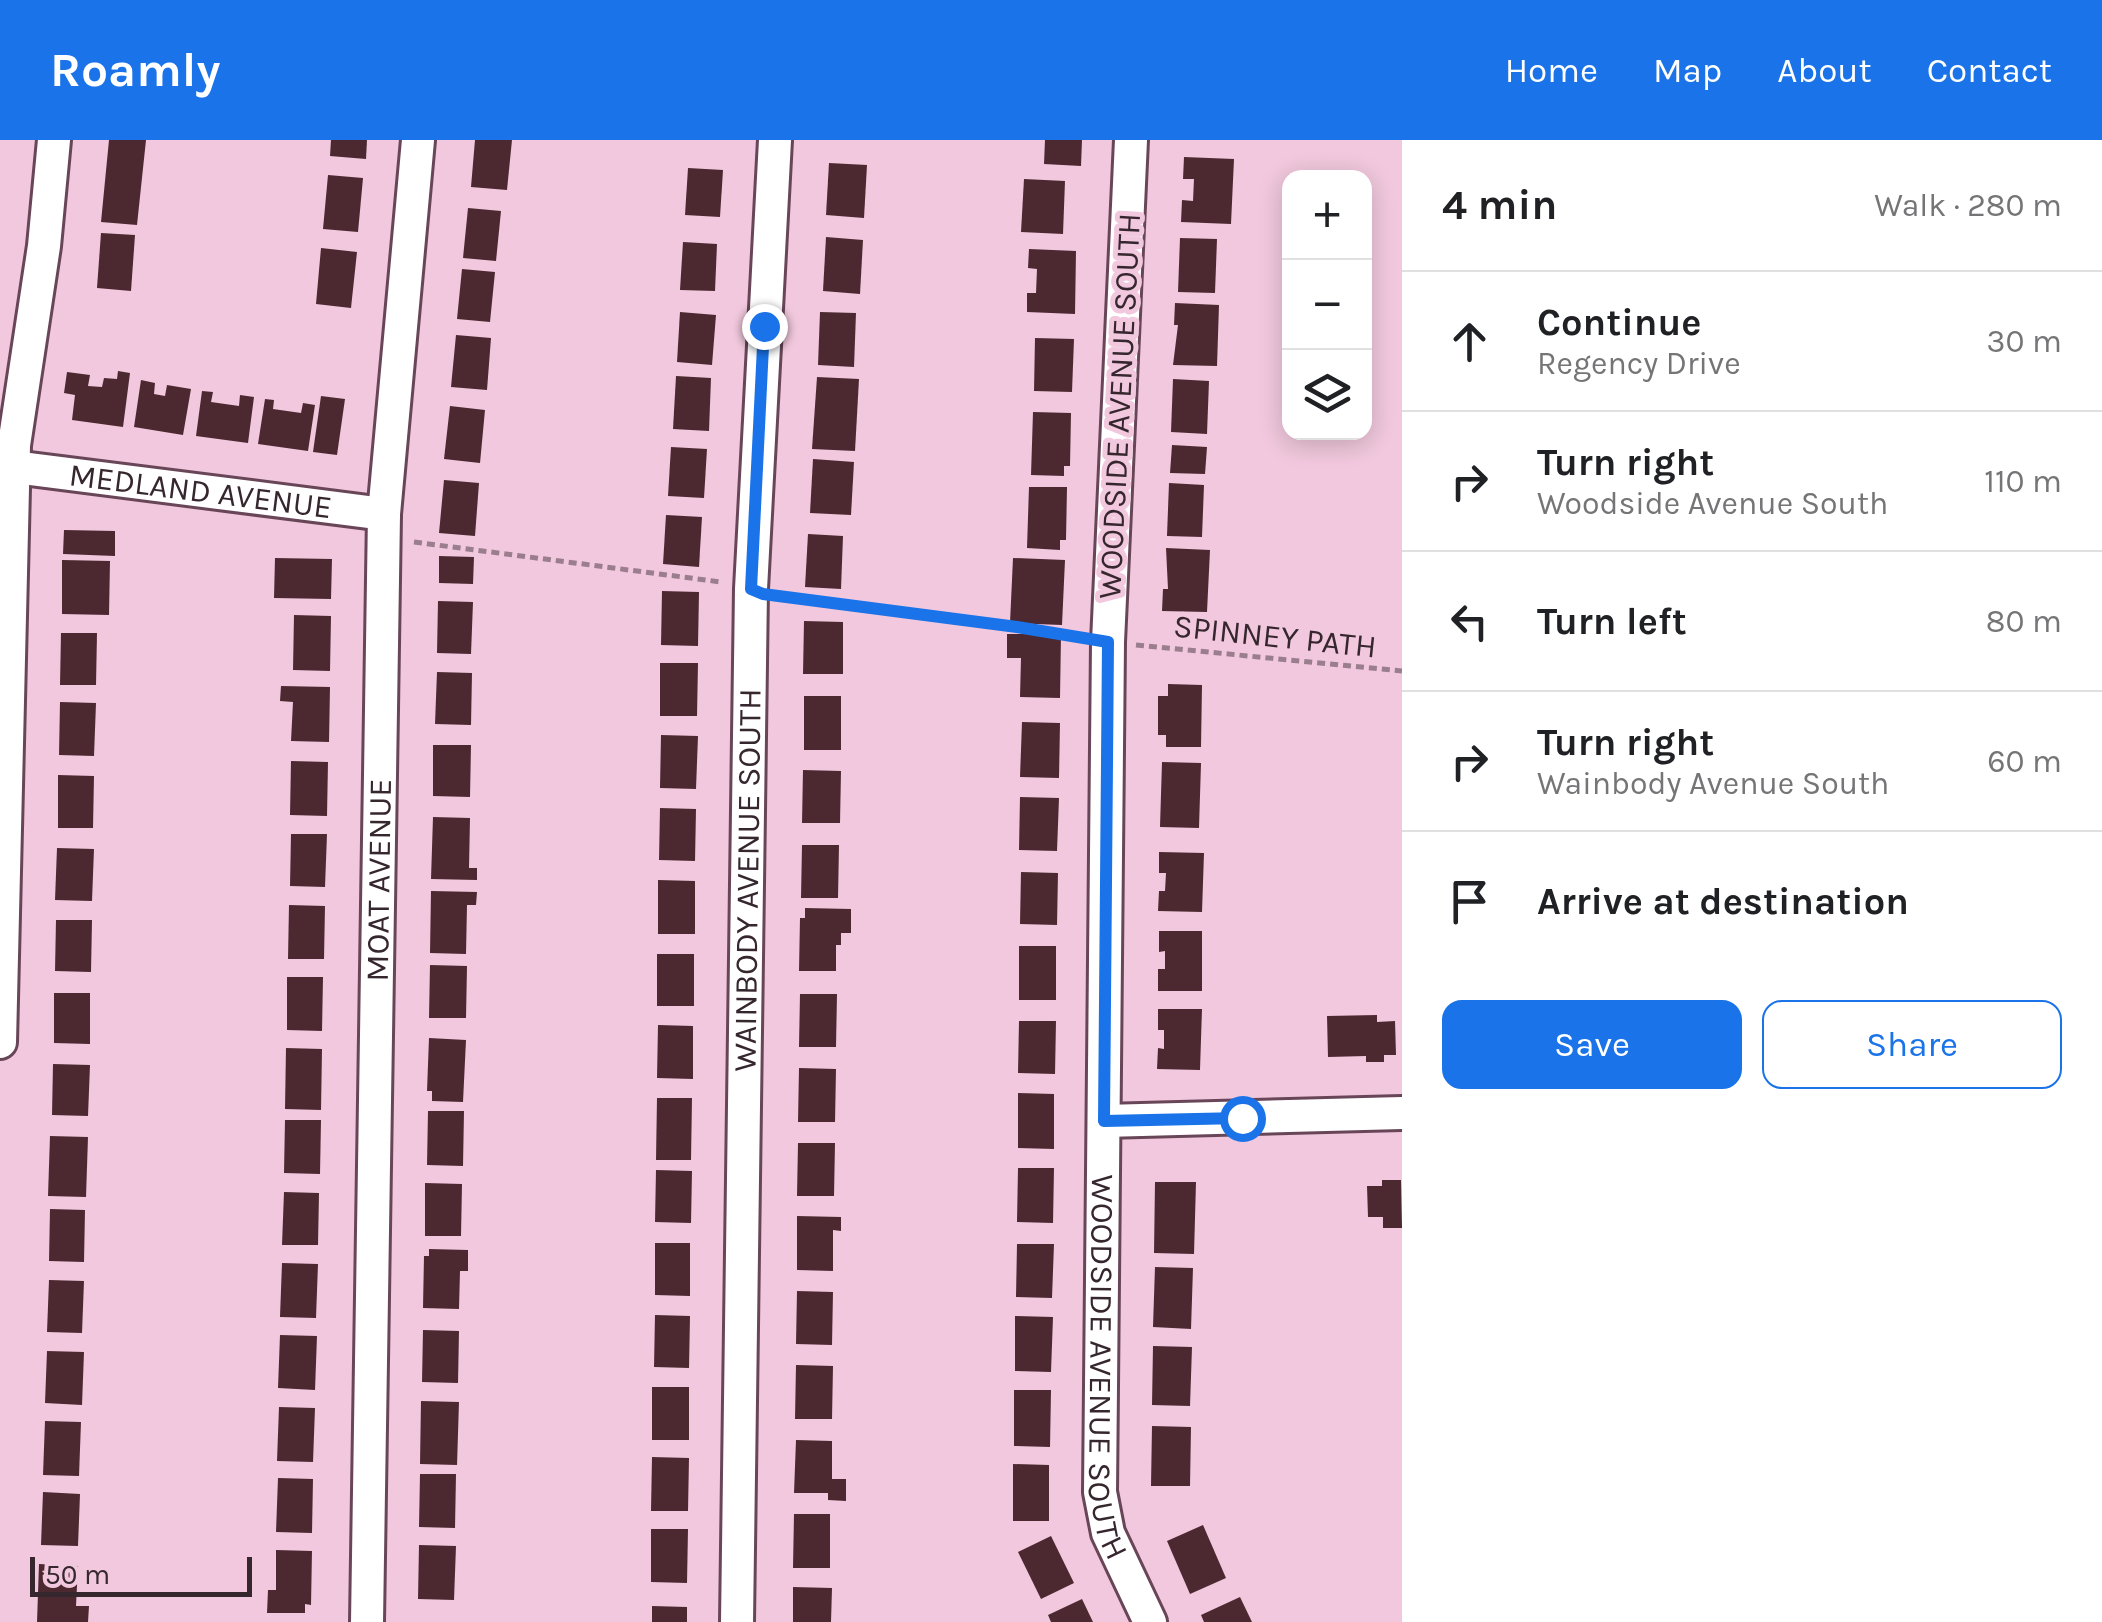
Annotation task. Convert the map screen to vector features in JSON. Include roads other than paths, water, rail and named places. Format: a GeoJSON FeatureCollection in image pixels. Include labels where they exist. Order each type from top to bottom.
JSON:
{"type":"FeatureCollection","features":[{"type":"Feature","properties":{"kind":"street"},"geometry":{"type":"LineString","coordinates":[[0,1042],[15,424],[40,272],[54,140]]}},
{"type":"Feature","properties":{"kind":"street","name":"MOAT AVENUE"},"geometry":{"type":"LineString","coordinates":[[367,1622],[384,526],[418,140]]}},
{"type":"Feature","properties":{"kind":"street","name":"WAINBODY AVENUE SOUTH"},"geometry":{"type":"LineString","coordinates":[[736,1622],[751,589],[775,140]]}},
{"type":"Feature","properties":{"kind":"street","name":"WOODSIDE AVENUE SOUTH"},"geometry":{"type":"LineString","coordinates":[[1132,140],[1108,642],[1100,1492],[1108,1532],[1150,1622]]}},
{"type":"Feature","properties":{"kind":"street","name":"MEDLAND AVENUE"},"geometry":{"type":"LineString","coordinates":[[14,467],[384,526]]}},
{"type":"Feature","properties":{"kind":"street"},"geometry":{"type":"LineString","coordinates":[[1104,1121],[1402,1114]]}}]}
